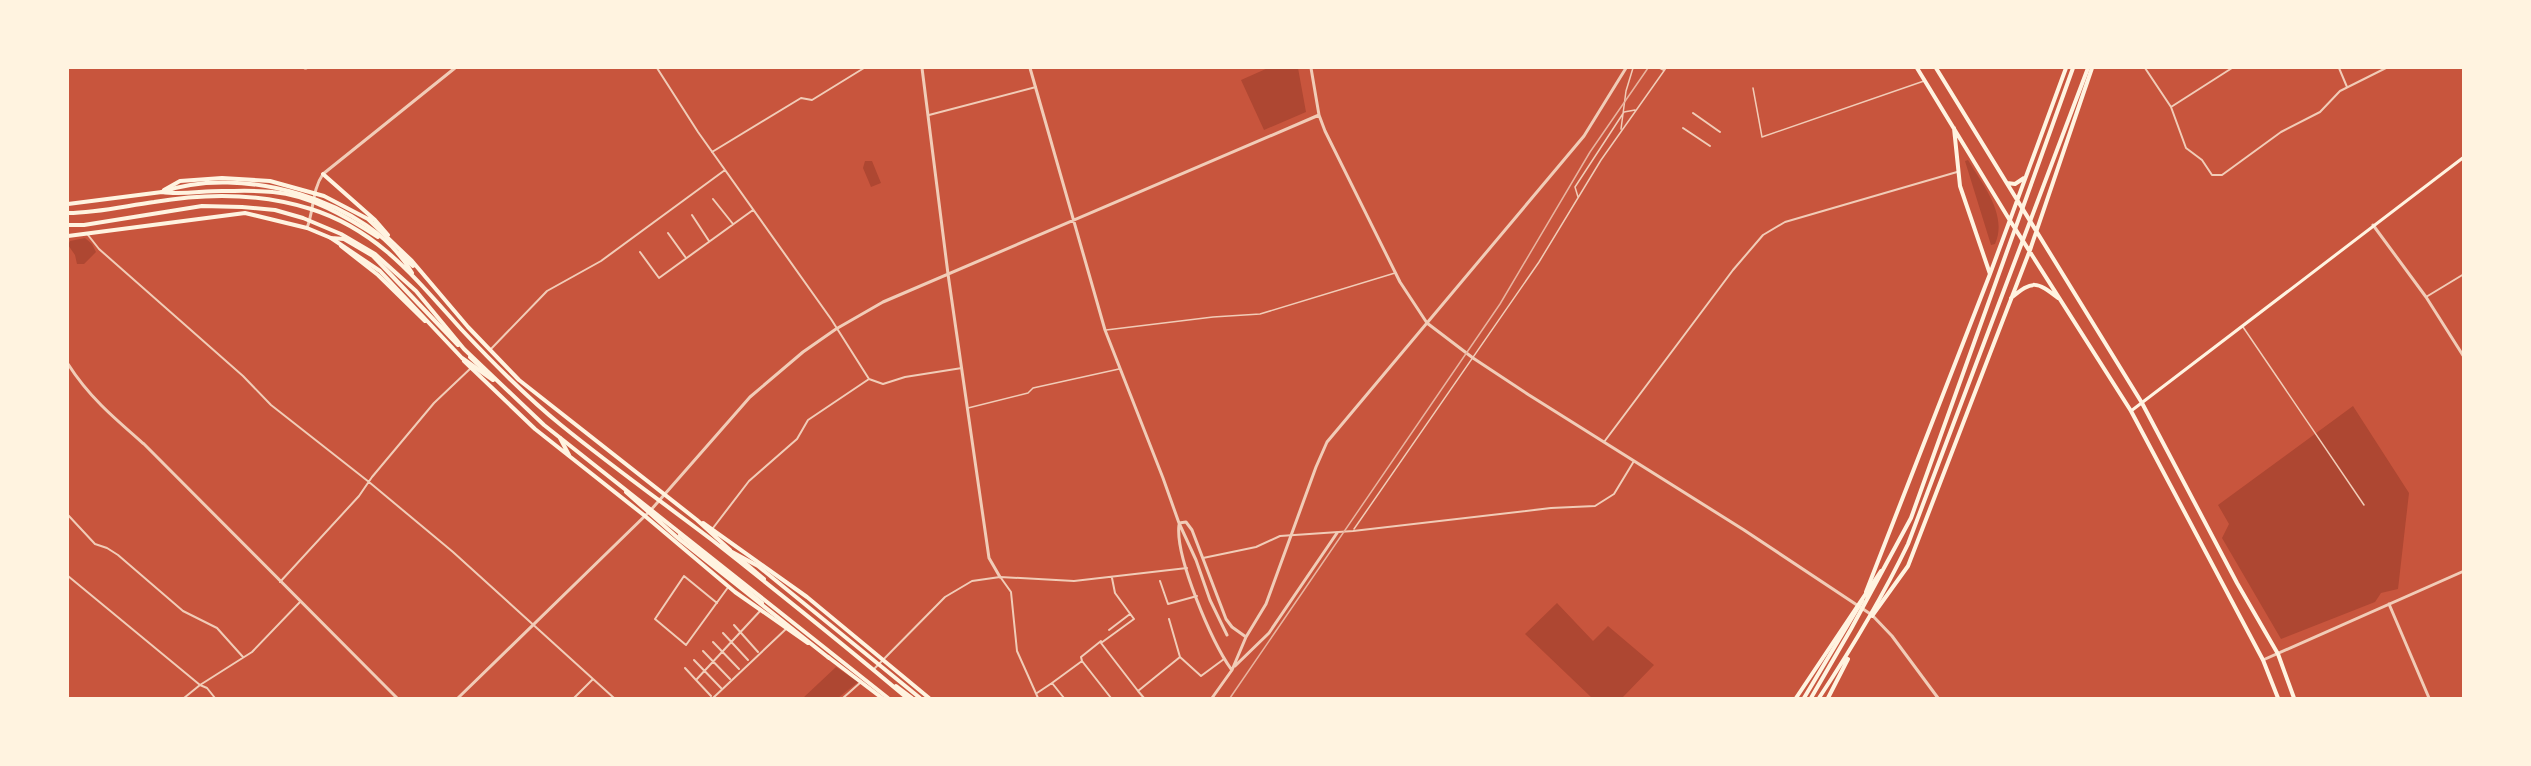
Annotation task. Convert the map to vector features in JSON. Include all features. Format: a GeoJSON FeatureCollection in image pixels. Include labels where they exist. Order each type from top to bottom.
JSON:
{"type":"FeatureCollection","features":[{"type":"Feature","properties":{"kind":"main road"},"geometry":{"type":"LineString","coordinates":[[1917,68],[2009,219],[2131,411],[2263,660],[2278,699]]}},
{"type":"Feature","properties":{"kind":"main road"},"geometry":{"type":"LineString","coordinates":[[1936,68],[2142,403],[2237,583],[2278,654],[2294,699]]}},
{"type":"Feature","properties":{"kind":"main road"},"geometry":{"type":"LineString","coordinates":[[1804,699],[1859,607],[1884,548],[1990,274],[2066,68]]}},
{"type":"Feature","properties":{"kind":"main road"},"geometry":{"type":"LineString","coordinates":[[1820,699],[1872,615],[1908,566],[2030,250],[2090,68]]}},
{"type":"Feature","properties":{"kind":"main road"},"geometry":{"type":"LineString","coordinates":[[1828,699],[1890,581],[1920,514],[2090,68]]}},
{"type":"Feature","properties":{"kind":"main road"},"geometry":{"type":"LineString","coordinates":[[1811,699],[1897,546],[1923,485],[2072,69]]}},
{"type":"Feature","properties":{"kind":"main road"},"geometry":{"type":"LineString","coordinates":[[1954,127],[1957,172],[1968,215],[1990,274]]}},
{"type":"Feature","properties":{"kind":"main road"},"geometry":{"type":"LineString","coordinates":[[2131,411],[2463,157]]}},
{"type":"Feature","properties":{"kind":"main road"},"geometry":{"type":"LineString","coordinates":[[323,174],[380,225],[392,241]]}},
{"type":"Feature","properties":{"kind":"main road"},"geometry":{"type":"LineString","coordinates":[[162,192],[180,181],[222,178],[284,184],[314,193],[368,219],[392,241],[519,381],[697,520],[800,611],[912,699]]}},
{"type":"Feature","properties":{"kind":"main road"},"geometry":{"type":"LineString","coordinates":[[2007,183],[2015,184],[2024,178]]}},
{"type":"Feature","properties":{"kind":"main road"},"geometry":{"type":"LineString","coordinates":[[68,204],[215,183],[281,189],[338,207],[370,226],[405,259],[416,279]]}},
{"type":"Feature","properties":{"kind":"main road"},"geometry":{"type":"LineString","coordinates":[[162,192],[174,194],[217,191],[274,192],[313,203],[357,223],[385,242],[422,274]]}},
{"type":"Feature","properties":{"kind":"main road"},"geometry":{"type":"LineString","coordinates":[[68,213],[89,213],[200,196],[238,196],[276,201],[342,220],[395,257],[490,360],[560,424],[842,643],[907,699]]}},
{"type":"Feature","properties":{"kind":"main road"},"geometry":{"type":"LineString","coordinates":[[68,225],[84,225],[202,206],[242,207],[275,210],[303,218],[341,234],[375,254],[416,291],[465,349],[544,425],[888,699]]}},
{"type":"Feature","properties":{"kind":"main road"},"geometry":{"type":"LineString","coordinates":[[68,236],[88,235],[154,223],[245,213],[308,228],[331,238],[380,271],[462,358],[503,387]]}},
{"type":"Feature","properties":{"kind":"main road"},"geometry":{"type":"LineString","coordinates":[[331,238],[344,239],[373,256],[476,364],[828,658]]}},
{"type":"Feature","properties":{"kind":"main road"},"geometry":{"type":"LineString","coordinates":[[331,238],[378,274],[535,429],[729,586],[882,699]]}},
{"type":"Feature","properties":{"kind":"main road"},"geometry":{"type":"LineString","coordinates":[[2011,299],[2024,287],[2034,283],[2040,284],[2060,300]]}},
{"type":"Feature","properties":{"kind":"main road"},"geometry":{"type":"LineString","coordinates":[[558,434],[572,458]]}},
{"type":"Feature","properties":{"kind":"main road"},"geometry":{"type":"LineString","coordinates":[[615,480],[643,508],[828,658]]}},
{"type":"Feature","properties":{"kind":"main road"},"geometry":{"type":"LineString","coordinates":[[697,520],[712,528],[807,597],[929,699]]}},
{"type":"Feature","properties":{"kind":"main road"},"geometry":{"type":"LineString","coordinates":[[712,540],[758,566],[920,699]]}},
{"type":"Feature","properties":{"kind":"main road"},"geometry":{"type":"LineString","coordinates":[[1796,699],[1897,546]]}},
{"type":"Feature","properties":{"kind":"main road"},"geometry":{"type":"LineString","coordinates":[[1820,699],[1857,641]]}},
{"type":"Feature","properties":{"kind":"street"},"geometry":{"type":"LineString","coordinates":[[308,228],[314,193],[323,174],[455,68]]}},
{"type":"Feature","properties":{"kind":"street"},"geometry":{"type":"LineString","coordinates":[[657,68],[712,152],[869,379],[883,384],[905,377],[962,368]]}},
{"type":"Feature","properties":{"kind":"street"},"geometry":{"type":"LineString","coordinates":[[712,152],[801,98],[812,100],[864,68]]}},
{"type":"Feature","properties":{"kind":"street"},"geometry":{"type":"LineString","coordinates":[[922,68],[948,274],[989,558],[1011,592],[1017,651],[1038,699]]}},
{"type":"Feature","properties":{"kind":"street"},"geometry":{"type":"LineString","coordinates":[[1030,68],[1105,330],[1179,524],[1196,560],[1213,609],[1227,635]]}},
{"type":"Feature","properties":{"kind":"street"},"geometry":{"type":"LineString","coordinates":[[1311,68],[1319,115],[1395,273],[1427,323],[1473,358],[1872,615],[1892,636],[1938,699]]}},
{"type":"Feature","properties":{"kind":"street"},"geometry":{"type":"LineString","coordinates":[[1232,670],[1246,637],[1266,604],[1327,442],[1584,135],[1626,68]]}},
{"type":"Feature","properties":{"kind":"street"},"geometry":{"type":"LineString","coordinates":[[1620,132],[1626,91],[1633,68]]}},
{"type":"Feature","properties":{"kind":"street"},"geometry":{"type":"LineString","coordinates":[[1353,531],[1539,262],[1620,132],[1665,69],[1660,68]]}},
{"type":"Feature","properties":{"kind":"street"},"geometry":{"type":"LineString","coordinates":[[2145,68],[2171,107],[2186,148],[2202,160],[2212,175],[2222,175],[2281,132],[2320,112],[2340,91],[2386,68]]}},
{"type":"Feature","properties":{"kind":"street"},"geometry":{"type":"LineString","coordinates":[[2171,107],[2232,68]]}},
{"type":"Feature","properties":{"kind":"street"},"geometry":{"type":"LineString","coordinates":[[2339,68],[2347,87]]}},
{"type":"Feature","properties":{"kind":"street"},"geometry":{"type":"LineString","coordinates":[[1753,88],[1762,137],[1925,81]]}},
{"type":"Feature","properties":{"kind":"street"},"geometry":{"type":"LineString","coordinates":[[929,116],[1036,87]]}},
{"type":"Feature","properties":{"kind":"street"},"geometry":{"type":"LineString","coordinates":[[1578,197],[1575,187],[1624,112],[1636,109]]}},
{"type":"Feature","properties":{"kind":"street"},"geometry":{"type":"LineString","coordinates":[[1693,113],[1720,132]]}},
{"type":"Feature","properties":{"kind":"street"},"geometry":{"type":"LineString","coordinates":[[458,699],[650,511],[750,397],[803,352],[836,329],[883,302],[1319,115]]}},
{"type":"Feature","properties":{"kind":"street"},"geometry":{"type":"LineString","coordinates":[[1683,128],[1710,146]]}},
{"type":"Feature","properties":{"kind":"street"},"geometry":{"type":"LineString","coordinates":[[490,350],[547,291],[601,261],[725,170]]}},
{"type":"Feature","properties":{"kind":"street"},"geometry":{"type":"LineString","coordinates":[[1604,442],[1733,270],[1762,235],[1785,222],[1957,172]]}},
{"type":"Feature","properties":{"kind":"street"},"geometry":{"type":"LineString","coordinates":[[713,199],[733,224]]}},
{"type":"Feature","properties":{"kind":"street"},"geometry":{"type":"LineString","coordinates":[[640,252],[659,278],[753,210]]}},
{"type":"Feature","properties":{"kind":"street"},"geometry":{"type":"LineString","coordinates":[[692,215],[709,241]]}},
{"type":"Feature","properties":{"kind":"street"},"geometry":{"type":"LineString","coordinates":[[2373,225],[2426,297],[2463,357]]}},
{"type":"Feature","properties":{"kind":"street"},"geometry":{"type":"LineString","coordinates":[[668,233],[686,258]]}},
{"type":"Feature","properties":{"kind":"street"},"geometry":{"type":"LineString","coordinates":[[88,235],[99,249],[243,376],[271,405],[453,552],[614,699]]}},
{"type":"Feature","properties":{"kind":"street"},"geometry":{"type":"LineString","coordinates":[[1105,330],[1213,317],[1260,314],[1395,273]]}},
{"type":"Feature","properties":{"kind":"street"},"geometry":{"type":"LineString","coordinates":[[2426,297],[2463,274]]}},
{"type":"Feature","properties":{"kind":"street"},"geometry":{"type":"LineString","coordinates":[[2243,326],[2364,505]]}},
{"type":"Feature","properties":{"kind":"street"},"geometry":{"type":"LineString","coordinates":[[68,363],[84,388],[99,404],[144,444],[397,699]]}},
{"type":"Feature","properties":{"kind":"street"},"geometry":{"type":"LineString","coordinates":[[280,582],[359,496],[434,403],[476,364]]}},
{"type":"Feature","properties":{"kind":"street"},"geometry":{"type":"LineString","coordinates":[[968,408],[1028,393],[1034,388],[1120,369]]}},
{"type":"Feature","properties":{"kind":"street"},"geometry":{"type":"LineString","coordinates":[[712,528],[743,488],[797,438],[808,420],[869,379]]}},
{"type":"Feature","properties":{"kind":"street"},"geometry":{"type":"LineString","coordinates":[[1203,558],[1256,547],[1280,536],[1337,533],[1551,508],[1595,506],[1614,494],[1634,461]]}},
{"type":"Feature","properties":{"kind":"street"},"geometry":{"type":"LineString","coordinates":[[68,515],[95,544],[118,555],[183,611],[217,628],[243,657]]}},
{"type":"Feature","properties":{"kind":"street"},"geometry":{"type":"LineString","coordinates":[[1179,524],[1186,522],[1189,525],[1226,619],[1232,627],[1246,637]]}},
{"type":"Feature","properties":{"kind":"street"},"geometry":{"type":"LineString","coordinates":[[1179,524],[1178,539],[1197,596],[1213,640],[1232,670]]}},
{"type":"Feature","properties":{"kind":"street"},"geometry":{"type":"LineString","coordinates":[[1212,699],[1232,670],[1269,633],[1337,533]]}},
{"type":"Feature","properties":{"kind":"street"},"geometry":{"type":"LineString","coordinates":[[873,669],[954,590],[972,581],[1000,577],[1055,581],[1112,578],[1187,568]]}},
{"type":"Feature","properties":{"kind":"street"},"geometry":{"type":"LineString","coordinates":[[2263,660],[2463,571]]}},
{"type":"Feature","properties":{"kind":"street"},"geometry":{"type":"LineString","coordinates":[[68,576],[200,685],[207,688],[215,699]]}},
{"type":"Feature","properties":{"kind":"street"},"geometry":{"type":"LineString","coordinates":[[655,619],[684,576],[717,603]]}},
{"type":"Feature","properties":{"kind":"street"},"geometry":{"type":"LineString","coordinates":[[1111,699],[1081,657],[1134,619],[1115,593],[1112,578]]}},
{"type":"Feature","properties":{"kind":"street"},"geometry":{"type":"LineString","coordinates":[[1160,581],[1168,604],[1197,596]]}},
{"type":"Feature","properties":{"kind":"street"},"geometry":{"type":"LineString","coordinates":[[652,616],[686,645],[729,586]]}},
{"type":"Feature","properties":{"kind":"street"},"geometry":{"type":"LineString","coordinates":[[184,699],[200,685],[252,652],[300,603]]}},
{"type":"Feature","properties":{"kind":"street"},"geometry":{"type":"LineString","coordinates":[[2390,604],[2429,699]]}},
{"type":"Feature","properties":{"kind":"street"},"geometry":{"type":"LineString","coordinates":[[696,680],[761,610]]}},
{"type":"Feature","properties":{"kind":"street"},"geometry":{"type":"LineString","coordinates":[[1109,630],[1130,614]]}},
{"type":"Feature","properties":{"kind":"street"},"geometry":{"type":"LineString","coordinates":[[1169,619],[1180,657],[1201,676],[1224,660]]}},
{"type":"Feature","properties":{"kind":"street"},"geometry":{"type":"LineString","coordinates":[[734,626],[758,652]]}},
{"type":"Feature","properties":{"kind":"street"},"geometry":{"type":"LineString","coordinates":[[685,668],[712,697],[787,628]]}},
{"type":"Feature","properties":{"kind":"street"},"geometry":{"type":"LineString","coordinates":[[723,633],[748,660]]}},
{"type":"Feature","properties":{"kind":"street"},"geometry":{"type":"LineString","coordinates":[[713,642],[739,669]]}},
{"type":"Feature","properties":{"kind":"street"},"geometry":{"type":"LineString","coordinates":[[1101,643],[1144,699]]}},
{"type":"Feature","properties":{"kind":"street"},"geometry":{"type":"LineString","coordinates":[[703,651],[730,679]]}},
{"type":"Feature","properties":{"kind":"street"},"geometry":{"type":"LineString","coordinates":[[1138,691],[1180,657]]}},
{"type":"Feature","properties":{"kind":"street"},"geometry":{"type":"LineString","coordinates":[[694,660],[721,688]]}},
{"type":"Feature","properties":{"kind":"street"},"geometry":{"type":"LineString","coordinates":[[1036,694],[1082,661]]}},
{"type":"Feature","properties":{"kind":"street"},"geometry":{"type":"LineString","coordinates":[[574,699],[593,679]]}},
{"type":"Feature","properties":{"kind":"street"},"geometry":{"type":"LineString","coordinates":[[843,699],[861,682]]}},
{"type":"Feature","properties":{"kind":"street"},"geometry":{"type":"LineString","coordinates":[[1052,683],[1064,699]]}},
{"type":"Feature","properties":{"kind":"shaded area"},"geometry":{"type":"Polygon","coordinates":[[[1268,68],[1298,68],[1306,112],[1264,130],[1241,80],[1268,68]]]}},
{"type":"Feature","properties":{"kind":"shaded area"},"geometry":{"type":"Polygon","coordinates":[[[1968,160],[1987,190],[1996,211],[1998,233],[1995,244],[1991,245],[1965,161],[1968,160]]]}},
{"type":"Feature","properties":{"kind":"shaded area"},"geometry":{"type":"Polygon","coordinates":[[[865,161],[872,161],[881,183],[871,187],[863,168],[865,161]]]}},
{"type":"Feature","properties":{"kind":"shaded area"},"geometry":{"type":"Polygon","coordinates":[[[85,238],[96,252],[84,264],[77,264],[75,255],[68,245],[70,241],[85,238]]]}},
{"type":"Feature","properties":{"kind":"shaded area"},"geometry":{"type":"Polygon","coordinates":[[[2353,406],[2409,493],[2398,589],[2381,593],[2375,602],[2281,639],[2222,538],[2229,524],[2218,505],[2353,406]]]}},
{"type":"Feature","properties":{"kind":"shaded area"},"geometry":{"type":"Polygon","coordinates":[[[1557,603],[1593,641],[1608,626],[1654,665],[1622,698],[1592,698],[1525,634],[1557,603]]]}},
{"type":"Feature","properties":{"kind":"shaded area"},"geometry":{"type":"Polygon","coordinates":[[[836,667],[858,682],[838,698],[803,698],[836,667]]]}},
{"type":"Feature","properties":{"kind":"railway"},"geometry":{"type":"LineString","coordinates":[[1230,698],[1500,304],[1590,152],[1648,68]]}}]}
